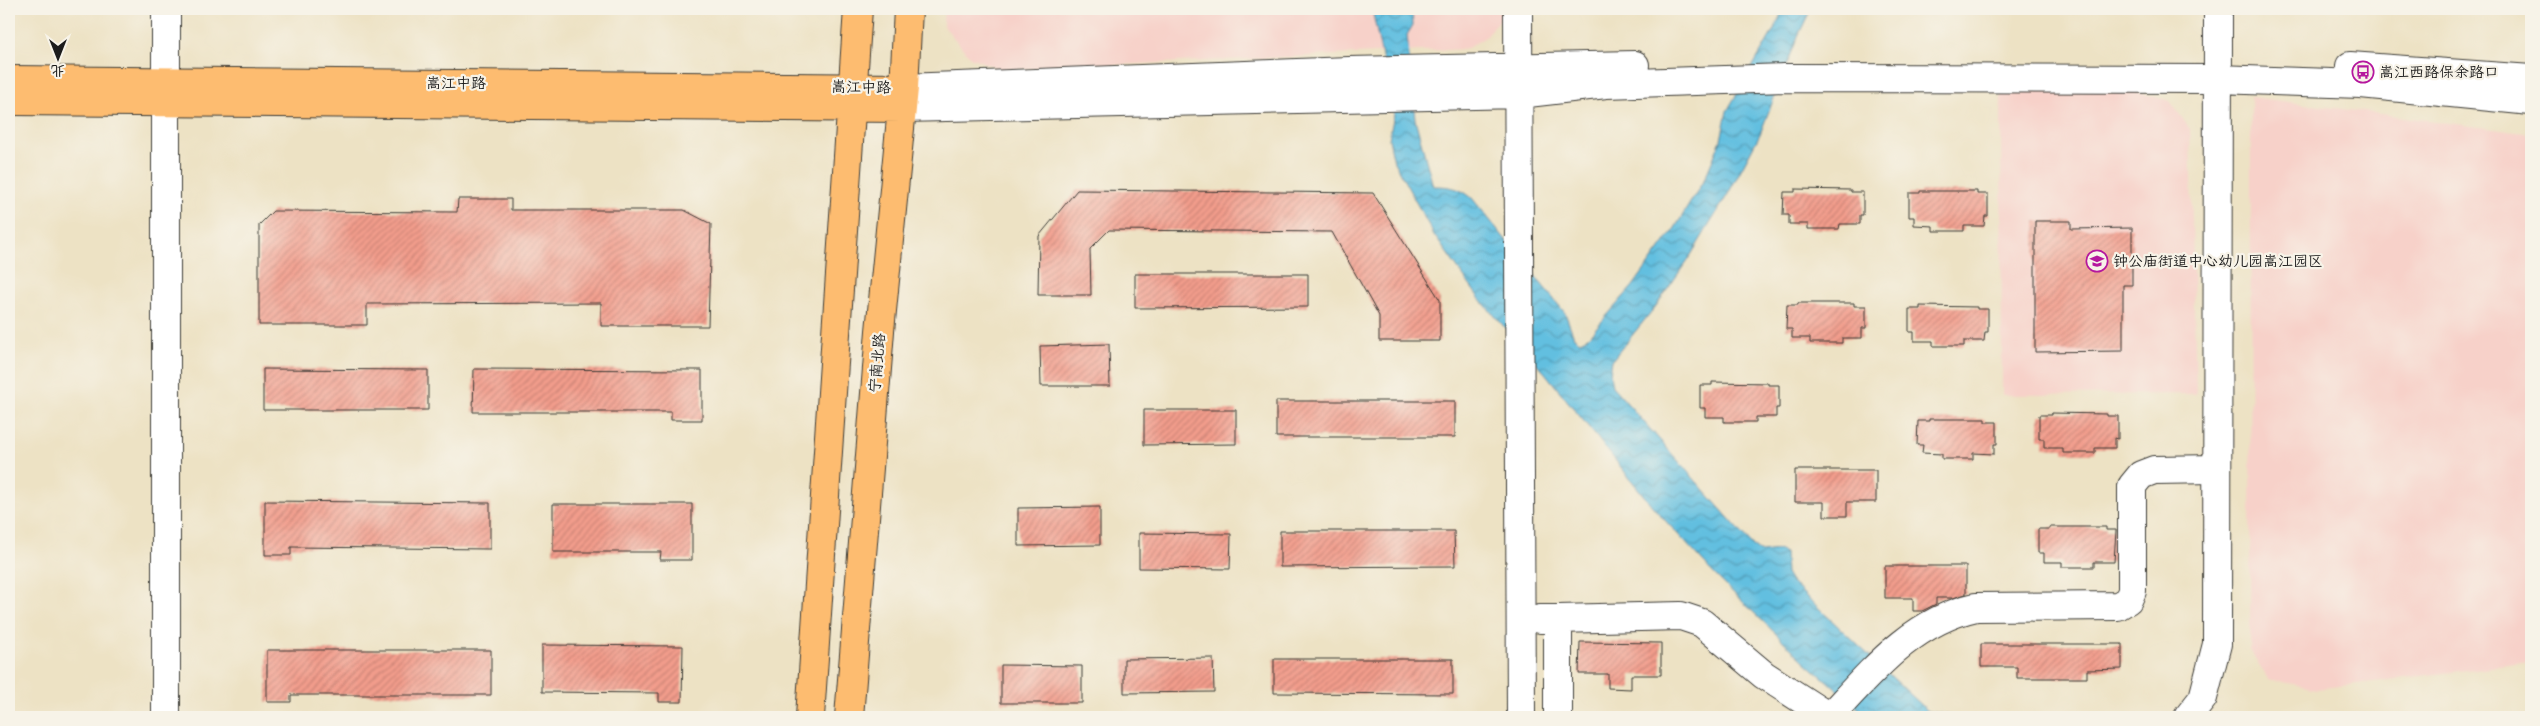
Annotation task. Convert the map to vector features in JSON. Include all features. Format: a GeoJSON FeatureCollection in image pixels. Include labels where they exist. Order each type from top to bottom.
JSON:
{"type":"FeatureCollection","features":[{"type":"Feature","properties":{"kind":"main road"},"geometry":{"type":"LineString","coordinates":[[810,717],[858,9]]}},
{"type":"Feature","properties":{"kind":"main road","name":"宁南北路"},"geometry":{"type":"LineString","coordinates":[[849,717],[877,361],[903,98],[908,9]]}},
{"type":"Feature","properties":{"kind":"main road","name":"嵩江中路"},"geometry":{"type":"LineString","coordinates":[[9,80],[167,91],[903,98]]}},
{"type":"Feature","properties":{"kind":"main road","name":"嵩江中路"},"geometry":{"type":"LineString","coordinates":[[9,101],[167,91]]}},
{"type":"Feature","properties":{"kind":"street"},"geometry":{"type":"LineString","coordinates":[[166,9],[166,717]]}},
{"type":"Feature","properties":{"kind":"street"},"geometry":{"type":"LineString","coordinates":[[1518,9],[1521,717]]}},
{"type":"Feature","properties":{"kind":"street"},"geometry":{"type":"LineString","coordinates":[[2188,717],[2203,698],[2217,644],[2218,9]]}},
{"type":"Feature","properties":{"kind":"street"},"geometry":{"type":"LineString","coordinates":[[903,98],[1349,71],[1450,68],[1519,81],[1720,62],[1835,61],[2219,70],[2531,101]]}},
{"type":"Feature","properties":{"kind":"street"},"geometry":{"type":"LineString","coordinates":[[903,98],[1519,81],[1606,84],[1785,78],[2219,70],[2397,68],[2531,79]]}},
{"type":"Feature","properties":{"kind":"street"},"geometry":{"type":"LineString","coordinates":[[1520,619],[1681,616],[1702,623],[1764,675],[1829,717],[1896,647],[1935,622],[1960,610],[1976,607],[2118,606],[2128,600],[2132,591],[2132,486],[2141,475],[2154,470],[2217,469]]}},
{"type":"Feature","properties":{"kind":"street"},"geometry":{"type":"LineString","coordinates":[[1558,619],[1558,717]]}},
{"type":"Feature","properties":{"kind":"shaded area"},"geometry":{"type":"Polygon","coordinates":[[[944,9],[1502,9],[1502,17],[1487,36],[1466,49],[1002,70],[970,57],[943,25],[944,9]]]}},
{"type":"Feature","properties":{"kind":"shaded area","name":"钟公庙街道中心幼儿园嵩江园区"},"geometry":{"type":"Polygon","coordinates":[[[2001,87],[2119,87],[2170,101],[2190,129],[2196,394],[2002,395],[2001,87]]]}},
{"type":"Feature","properties":{"kind":"shaded area"},"geometry":{"type":"Polygon","coordinates":[[[2251,97],[2531,134],[2531,662],[2317,689],[2268,679],[2250,650],[2251,97]]]}},
{"type":"Feature","properties":{"kind":"water"},"geometry":{"type":"Polygon","coordinates":[[[1372,9],[1412,9],[1413,25],[1407,35],[1415,119],[1433,186],[1454,188],[1463,191],[1472,198],[1565,313],[1574,337],[1580,341],[1588,337],[1633,286],[1675,228],[1705,178],[1721,140],[1727,111],[1776,26],[1783,9],[1811,9],[1798,36],[1760,134],[1728,194],[1691,255],[1656,306],[1612,360],[1610,374],[1612,386],[1756,549],[1761,552],[1778,550],[1785,553],[1786,574],[1791,582],[1928,711],[1958,717],[1868,717],[1804,661],[1716,576],[1653,507],[1545,373],[1479,298],[1434,235],[1394,162],[1389,139],[1394,114],[1372,9]]]}},
{"type":"Feature","properties":{"kind":"building"},"geometry":{"type":"Polygon","coordinates":[[[1795,189],[1863,192],[1863,215],[1860,215],[1860,224],[1840,224],[1839,229],[1808,229],[1808,224],[1789,224],[1789,215],[1783,215],[1784,192],[1795,192],[1795,189]]]}},
{"type":"Feature","properties":{"kind":"building"},"geometry":{"type":"Polygon","coordinates":[[[1077,190],[1373,193],[1440,300],[1440,341],[1379,341],[1379,316],[1332,232],[1109,230],[1090,249],[1091,295],[1038,295],[1039,236],[1077,190]]]}},
{"type":"Feature","properties":{"kind":"building"},"geometry":{"type":"Polygon","coordinates":[[[1920,191],[1977,191],[1977,194],[1988,194],[1988,216],[1985,216],[1984,226],[1964,226],[1964,231],[1933,231],[1933,226],[1914,225],[1914,217],[1909,217],[1909,193],[1920,193],[1920,191]]]}},
{"type":"Feature","properties":{"kind":"building"},"geometry":{"type":"Polygon","coordinates":[[[458,199],[511,199],[511,210],[684,210],[711,224],[708,326],[601,326],[601,303],[367,304],[367,325],[259,325],[259,225],[273,211],[457,212],[458,199]]]}},
{"type":"Feature","properties":{"kind":"building"},"geometry":{"type":"Polygon","coordinates":[[[2035,221],[2071,221],[2071,229],[2132,228],[2132,285],[2123,285],[2123,351],[2035,352],[2035,221]]]}},
{"type":"Feature","properties":{"kind":"building"},"geometry":{"type":"Polygon","coordinates":[[[1135,274],[1308,274],[1308,307],[1135,308],[1135,274]]]}},
{"type":"Feature","properties":{"kind":"building"},"geometry":{"type":"Polygon","coordinates":[[[1798,303],[1854,303],[1854,306],[1866,306],[1866,328],[1862,328],[1862,338],[1842,338],[1842,343],[1810,343],[1810,338],[1792,338],[1792,329],[1786,329],[1787,305],[1798,305],[1798,303]]]}},
{"type":"Feature","properties":{"kind":"building"},"geometry":{"type":"Polygon","coordinates":[[[1920,306],[1977,307],[1977,309],[1988,309],[1988,332],[1985,332],[1984,341],[1964,341],[1964,346],[1933,346],[1933,341],[1914,341],[1914,332],[1909,332],[1909,309],[1920,309],[1920,306]]]}},
{"type":"Feature","properties":{"kind":"building"},"geometry":{"type":"Polygon","coordinates":[[[1109,344],[1110,386],[1041,386],[1040,346],[1109,344]]]}},
{"type":"Feature","properties":{"kind":"building"},"geometry":{"type":"Polygon","coordinates":[[[263,369],[428,370],[428,410],[263,410],[263,369]]]}},
{"type":"Feature","properties":{"kind":"building"},"geometry":{"type":"Polygon","coordinates":[[[474,369],[702,370],[702,420],[671,420],[671,412],[473,412],[474,369]]]}},
{"type":"Feature","properties":{"kind":"building"},"geometry":{"type":"Polygon","coordinates":[[[1712,382],[1768,383],[1768,385],[1779,385],[1779,408],[1776,408],[1776,417],[1756,417],[1756,422],[1724,422],[1724,417],[1705,417],[1705,408],[1700,408],[1700,385],[1712,385],[1712,382]]]}},
{"type":"Feature","properties":{"kind":"building"},"geometry":{"type":"Polygon","coordinates":[[[1276,401],[1455,401],[1455,437],[1276,437],[1276,401]]]}},
{"type":"Feature","properties":{"kind":"building"},"geometry":{"type":"Polygon","coordinates":[[[1144,410],[1236,410],[1236,444],[1144,445],[1144,410]]]}},
{"type":"Feature","properties":{"kind":"building"},"geometry":{"type":"Polygon","coordinates":[[[2051,413],[2107,414],[2107,416],[2118,416],[2118,439],[2115,438],[2115,448],[2095,448],[2095,453],[2063,453],[2063,448],[2044,448],[2044,439],[2039,439],[2039,415],[2051,415],[2051,413]]]}},
{"type":"Feature","properties":{"kind":"building"},"geometry":{"type":"Polygon","coordinates":[[[1929,419],[1985,419],[1985,422],[1997,422],[1997,444],[1994,444],[1994,454],[1973,453],[1973,459],[1942,459],[1942,454],[1922,453],[1923,445],[1917,445],[1918,421],[1929,421],[1929,419]]]}},
{"type":"Feature","properties":{"kind":"building"},"geometry":{"type":"Polygon","coordinates":[[[1795,470],[1876,470],[1876,502],[1847,502],[1847,516],[1824,516],[1824,502],[1795,502],[1795,470]]]}},
{"type":"Feature","properties":{"kind":"building"},"geometry":{"type":"Polygon","coordinates":[[[265,501],[490,503],[490,549],[291,547],[291,555],[265,555],[265,501]]]}},
{"type":"Feature","properties":{"kind":"building"},"geometry":{"type":"Polygon","coordinates":[[[553,504],[692,504],[692,560],[660,560],[661,552],[553,552],[553,504]]]}},
{"type":"Feature","properties":{"kind":"building"},"geometry":{"type":"Polygon","coordinates":[[[1100,507],[1100,545],[1018,546],[1018,508],[1100,507]]]}},
{"type":"Feature","properties":{"kind":"building"},"geometry":{"type":"Polygon","coordinates":[[[2050,527],[2106,527],[2106,530],[2116,530],[2114,562],[2094,562],[2094,567],[2062,567],[2062,562],[2044,562],[2044,553],[2038,553],[2038,529],[2050,529],[2050,527]]]}},
{"type":"Feature","properties":{"kind":"building"},"geometry":{"type":"Polygon","coordinates":[[[1280,531],[1454,531],[1455,566],[1280,567],[1280,531]]]}},
{"type":"Feature","properties":{"kind":"building"},"geometry":{"type":"Polygon","coordinates":[[[1139,533],[1231,534],[1230,569],[1139,568],[1139,533]]]}},
{"type":"Feature","properties":{"kind":"building"},"geometry":{"type":"Polygon","coordinates":[[[1885,566],[1966,566],[1966,594],[1953,598],[1936,598],[1936,604],[1922,611],[1913,611],[1913,598],[1885,598],[1885,566]]]}},
{"type":"Feature","properties":{"kind":"building"},"geometry":{"type":"Polygon","coordinates":[[[1580,642],[1661,643],[1661,675],[1631,675],[1631,689],[1608,688],[1608,674],[1579,674],[1580,642]]]}},
{"type":"Feature","properties":{"kind":"building"},"geometry":{"type":"Polygon","coordinates":[[[1981,644],[2122,644],[2122,669],[2087,670],[2087,678],[2017,678],[2017,667],[1981,667],[1981,644]]]}},
{"type":"Feature","properties":{"kind":"building"},"geometry":{"type":"Polygon","coordinates":[[[542,645],[683,646],[682,702],[659,702],[659,693],[542,692],[542,645]]]}},
{"type":"Feature","properties":{"kind":"building"},"geometry":{"type":"Polygon","coordinates":[[[267,650],[491,650],[491,695],[291,695],[291,702],[267,702],[267,650]]]}},
{"type":"Feature","properties":{"kind":"building"},"geometry":{"type":"Polygon","coordinates":[[[1213,658],[1214,692],[1124,693],[1124,659],[1213,658]]]}},
{"type":"Feature","properties":{"kind":"building"},"geometry":{"type":"Polygon","coordinates":[[[1274,659],[1453,659],[1453,694],[1274,693],[1274,659]]]}},
{"type":"Feature","properties":{"kind":"building"},"geometry":{"type":"Polygon","coordinates":[[[1001,665],[1082,666],[1082,703],[1001,703],[1001,665]]]}},
{"type":"Feature","properties":{"kind":"place","name":"嵩江西路保余路口"},"geometry":{"type":"Point","coordinates":[2363,72]}},
{"type":"Feature","properties":{"kind":"place","name":"钟公庙街道中心幼儿园嵩江园区"},"geometry":{"type":"Point","coordinates":[2097,261]}}]}
